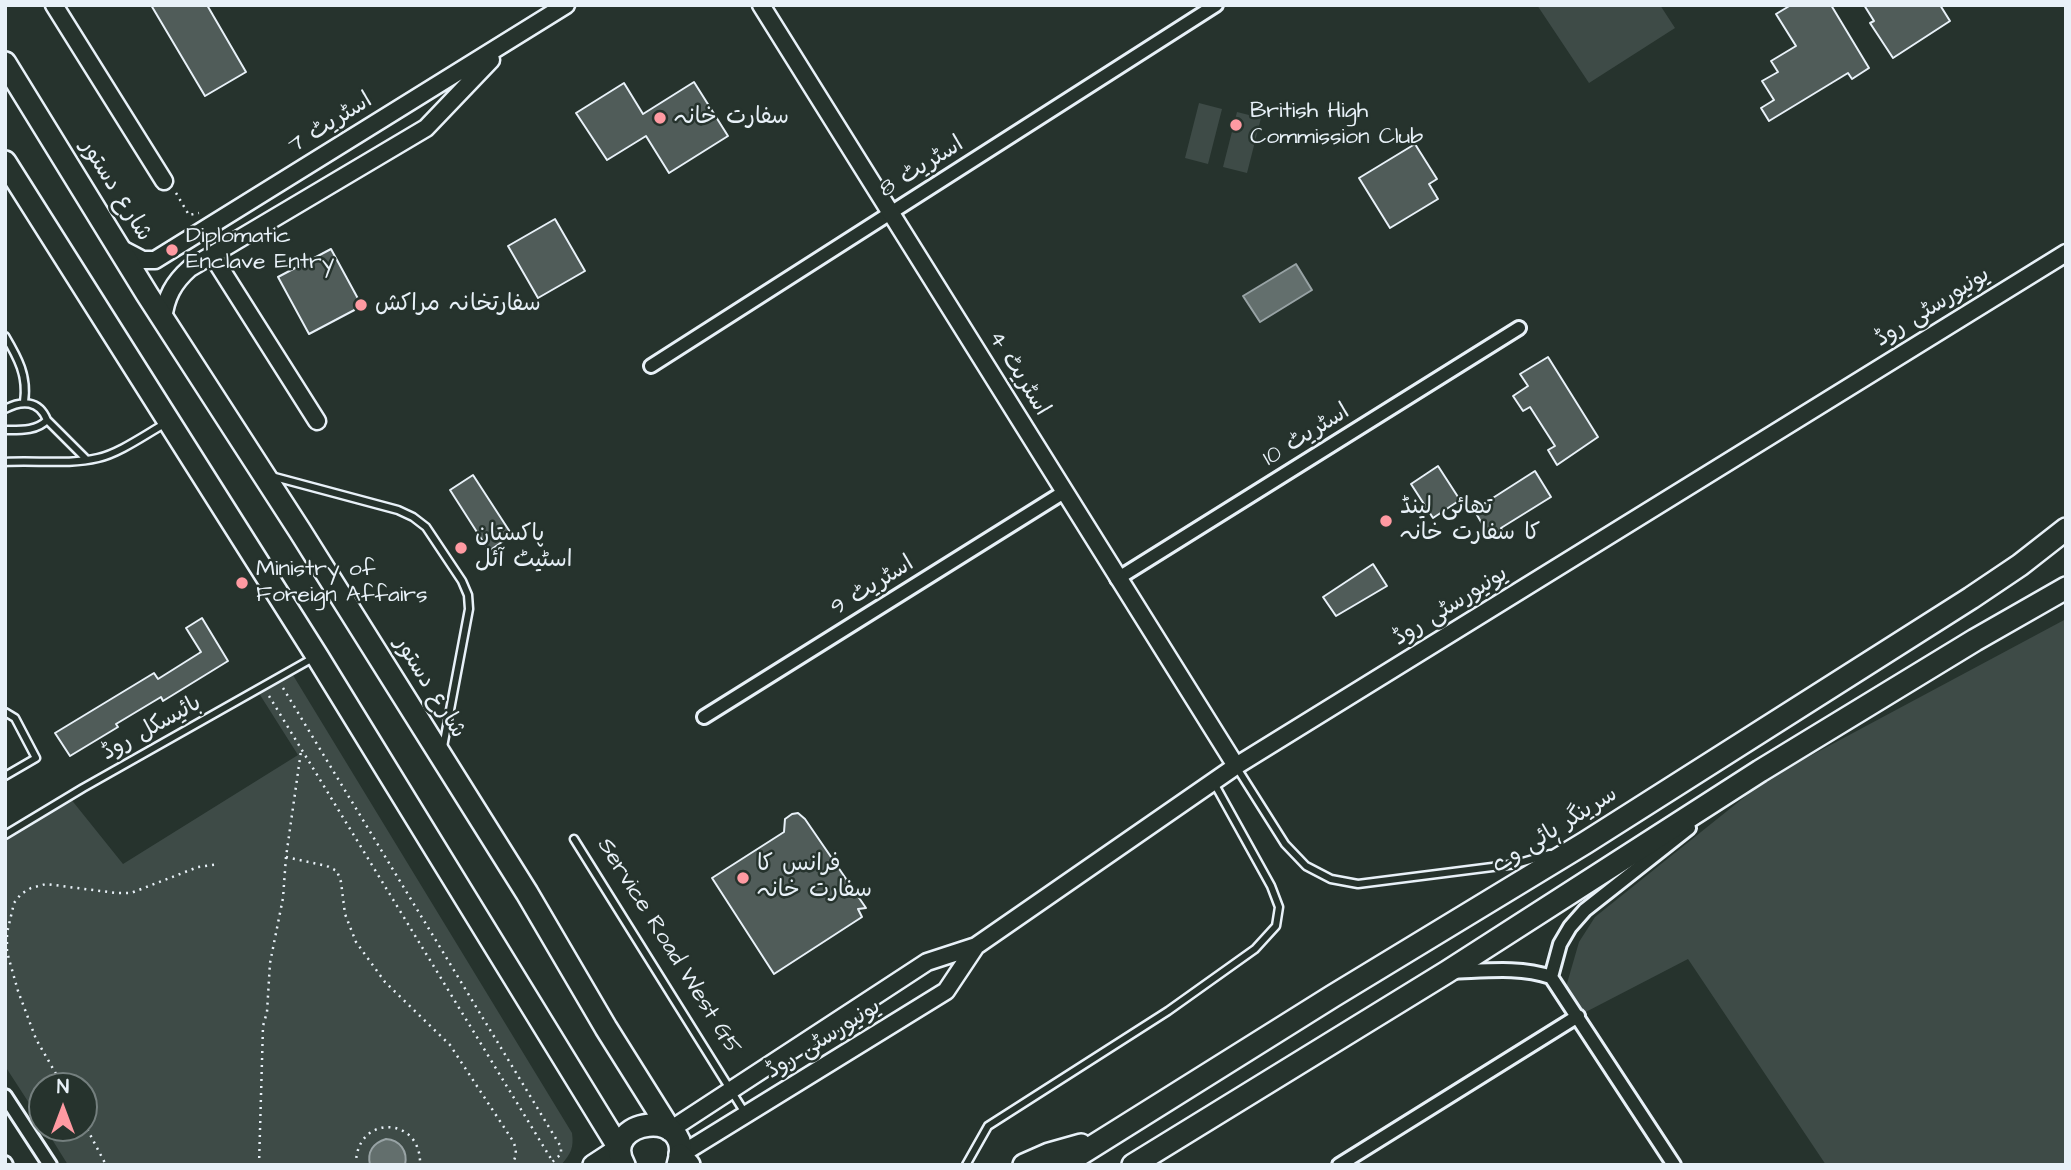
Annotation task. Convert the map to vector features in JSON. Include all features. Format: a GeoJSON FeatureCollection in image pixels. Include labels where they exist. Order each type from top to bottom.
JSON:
{"type":"FeatureCollection","features":[{"type":"Feature","properties":{"kind":"main road","name":"شارع دستور"},"geometry":{"type":"LineString","coordinates":[[5,63],[163,319],[527,893],[606,1028],[679,1142],[682,1162]]}},
{"type":"Feature","properties":{"kind":"main road"},"geometry":{"type":"LineString","coordinates":[[5,162],[317,656],[622,1157]]}},
{"type":"Feature","properties":{"kind":"main road","name":"سرینگر ہائی وے"},"geometry":{"type":"LineString","coordinates":[[1063,1165],[1333,996],[1585,844],[1971,598],[2066,529]]}},
{"type":"Feature","properties":{"kind":"main road"},"geometry":{"type":"LineString","coordinates":[[1133,1165],[1447,972],[1760,771],[2066,589]]}},
{"type":"Feature","properties":{"kind":"main road"},"geometry":{"type":"LineString","coordinates":[[622,1157],[624,1137],[636,1128],[660,1125],[670,1130]]}},
{"type":"Feature","properties":{"kind":"main road"},"geometry":{"type":"LineString","coordinates":[[1024,1165],[1049,1154],[1107,1138]]}},
{"type":"Feature","properties":{"kind":"main road"},"geometry":{"type":"LineString","coordinates":[[593,1165],[622,1157]]}},
{"type":"Feature","properties":{"kind":"street"},"geometry":{"type":"LineString","coordinates":[[54,5],[169,186]]}},
{"type":"Feature","properties":{"kind":"street","name":"اسٹریٹ 7"},"geometry":{"type":"LineString","coordinates":[[118,247],[142,260],[155,260],[566,5]]}},
{"type":"Feature","properties":{"kind":"street","name":"اسٹریٹ 4"},"geometry":{"type":"LineString","coordinates":[[761,5],[1236,766]]}},
{"type":"Feature","properties":{"kind":"street","name":"اسٹریٹ 8"},"geometry":{"type":"LineString","coordinates":[[650,366],[1216,5]]}},
{"type":"Feature","properties":{"kind":"street"},"geometry":{"type":"LineString","coordinates":[[163,319],[169,293],[179,277],[426,128],[507,43]]}},
{"type":"Feature","properties":{"kind":"street","name":"یونیورسٹی روڈ"},"geometry":{"type":"LineString","coordinates":[[670,1130],[927,962],[976,946],[1236,766],[2066,253]]}},
{"type":"Feature","properties":{"kind":"street"},"geometry":{"type":"LineString","coordinates":[[212,255],[317,421]]}},
{"type":"Feature","properties":{"kind":"street","name":"اسٹریٹ 10"},"geometry":{"type":"LineString","coordinates":[[1117,579],[1519,328]]}},
{"type":"Feature","properties":{"kind":"street","name":"اسٹریٹ 9"},"geometry":{"type":"LineString","coordinates":[[704,717],[1064,492]]}},
{"type":"Feature","properties":{"kind":"street"},"geometry":{"type":"LineString","coordinates":[[1551,977],[1560,944],[1585,910],[1760,771]]}},
{"type":"Feature","properties":{"kind":"street","name":"یونیورسٹی روڈ"},"geometry":{"type":"LineString","coordinates":[[682,1162],[746,1115],[946,991],[976,946]]}},
{"type":"Feature","properties":{"kind":"street"},"geometry":{"type":"LineString","coordinates":[[1447,972],[1522,970],[1551,977],[1674,1165]]}},
{"type":"Feature","properties":{"kind":"street"},"geometry":{"type":"LineString","coordinates":[[1339,1165],[1578,1016]]}},
{"type":"Feature","properties":{"kind":"street"},"geometry":{"type":"LineString","coordinates":[[5,1096],[50,1165]]}},
{"type":"Feature","properties":{"kind":"lane"},"geometry":{"type":"LineString","coordinates":[[5,336],[23,370],[24,402]]}},
{"type":"Feature","properties":{"kind":"lane"},"geometry":{"type":"LineString","coordinates":[[5,408],[24,402],[34,404],[87,460]]}},
{"type":"Feature","properties":{"kind":"lane"},"geometry":{"type":"LineString","coordinates":[[5,430],[34,428],[47,420]]}},
{"type":"Feature","properties":{"kind":"lane"},"geometry":{"type":"LineString","coordinates":[[5,462],[87,460],[110,454],[169,422]]}},
{"type":"Feature","properties":{"kind":"lane"},"geometry":{"type":"LineString","coordinates":[[263,474],[398,510],[413,517],[426,527],[462,582],[468,595],[469,609],[441,757]]}},
{"type":"Feature","properties":{"kind":"lane","name":"بائیسکل روڈ"},"geometry":{"type":"LineString","coordinates":[[5,835],[317,656]]}},
{"type":"Feature","properties":{"kind":"lane"},"geometry":{"type":"LineString","coordinates":[[5,712],[15,718],[36,758],[5,776]]}},
{"type":"Feature","properties":{"kind":"lane"},"geometry":{"type":"LineString","coordinates":[[1236,766],[1285,844],[1306,866],[1331,879],[1359,884],[1498,867],[1585,844]]}},
{"type":"Feature","properties":{"kind":"lane"},"geometry":{"type":"LineString","coordinates":[[966,1165],[988,1126],[1168,1011],[1255,949],[1276,926],[1279,907],[1271,886],[1213,781]]}},
{"type":"Feature","properties":{"kind":"lane","name":"Service Road West G5"},"geometry":{"type":"LineString","coordinates":[[574,839],[746,1115]]}},
{"type":"Feature","properties":{"kind":"path"},"geometry":{"type":"LineString","coordinates":[[169,186],[189,215],[205,212],[209,226]]}},
{"type":"Feature","properties":{"kind":"path"},"geometry":{"type":"LineString","coordinates":[[263,687],[551,1163],[561,1154],[561,1147],[278,678]]}},
{"type":"Feature","properties":{"kind":"path"},"geometry":{"type":"LineString","coordinates":[[259,1165],[263,1026],[267,1012],[270,963],[283,898],[301,749]]}},
{"type":"Feature","properties":{"kind":"path"},"geometry":{"type":"LineString","coordinates":[[286,857],[327,866],[337,871],[345,914],[356,942],[385,982],[450,1045],[471,1074],[513,1141],[516,1155],[511,1165]]}},
{"type":"Feature","properties":{"kind":"path"},"geometry":{"type":"LineString","coordinates":[[56,1072],[36,1039],[7,953],[6,933],[14,903],[21,894],[46,884],[116,893],[131,892],[198,867],[219,864]]}},
{"type":"Feature","properties":{"kind":"path"},"geometry":{"type":"LineString","coordinates":[[356,1165],[356,1154],[365,1136],[373,1130],[393,1127],[411,1136],[421,1154],[421,1165]]}},
{"type":"Feature","properties":{"kind":"path"},"geometry":{"type":"LineString","coordinates":[[94,1142],[106,1165]]}},
{"type":"Feature","properties":{"kind":"shaded area"},"geometry":{"type":"Polygon","coordinates":[[[1537,5],[1660,5],[1675,28],[1589,83],[1537,5]]]}},
{"type":"Feature","properties":{"kind":"shaded area"},"geometry":{"type":"Polygon","coordinates":[[[1199,103],[1222,109],[1208,164],[1185,158],[1199,103]]]}},
{"type":"Feature","properties":{"kind":"shaded area"},"geometry":{"type":"Polygon","coordinates":[[[1237,112],[1261,118],[1247,173],[1223,167],[1237,112]]]}},
{"type":"Feature","properties":{"kind":"shaded area"},"geometry":{"type":"Polygon","coordinates":[[[1296,264],[1312,290],[1260,322],[1243,296],[1296,264]]]}},
{"type":"Feature","properties":{"kind":"shaded area"},"geometry":{"type":"Polygon","coordinates":[[[2066,619],[2066,1165],[1826,1165],[1688,959],[1578,1016],[1566,987],[1579,942],[1595,917],[1767,779],[2066,619]]]}},
{"type":"Feature","properties":{"kind":"shaded area"},"geometry":{"type":"Polygon","coordinates":[[[288,667],[572,1133],[571,1150],[561,1165],[68,1165],[54,1142],[98,1142],[98,1072],[28,1072],[28,1101],[5,1066],[5,834],[66,793],[123,864],[298,755],[255,687],[288,667]]]}},
{"type":"Feature","properties":{"kind":"shaded area"},"geometry":{"type":"Polygon","coordinates":[[[386,1139],[402,1147],[405,1165],[370,1165],[369,1156],[372,1149],[386,1139]]]}},
{"type":"Feature","properties":{"kind":"building"},"geometry":{"type":"Polygon","coordinates":[[[151,5],[207,5],[246,72],[205,96],[151,5]]]}},
{"type":"Feature","properties":{"kind":"building"},"geometry":{"type":"Polygon","coordinates":[[[1791,5],[1831,5],[1869,68],[1852,79],[1848,73],[1769,121],[1761,108],[1774,100],[1762,81],[1778,72],[1771,61],[1796,46],[1776,14],[1791,5]]]}},
{"type":"Feature","properties":{"kind":"building"},"geometry":{"type":"Polygon","coordinates":[[[1864,5],[1940,5],[1950,21],[1893,58],[1870,23],[1874,21],[1864,5]]]}},
{"type":"Feature","properties":{"kind":"building"},"geometry":{"type":"Polygon","coordinates":[[[694,82],[728,136],[669,173],[646,136],[607,160],[576,113],[624,83],[643,114],[694,82]]]}},
{"type":"Feature","properties":{"kind":"building"},"geometry":{"type":"Polygon","coordinates":[[[1415,144],[1437,179],[1429,184],[1438,199],[1390,228],[1359,178],[1415,144]]]}},
{"type":"Feature","properties":{"kind":"building"},"geometry":{"type":"Polygon","coordinates":[[[555,219],[585,271],[538,298],[508,246],[555,219]]]}},
{"type":"Feature","properties":{"kind":"building"},"geometry":{"type":"Polygon","coordinates":[[[331,249],[362,306],[309,334],[278,277],[331,249]]]}},
{"type":"Feature","properties":{"kind":"building"},"geometry":{"type":"Polygon","coordinates":[[[1548,357],[1598,437],[1557,465],[1548,450],[1555,446],[1530,407],[1523,411],[1513,396],[1528,386],[1520,374],[1548,357]]]}},
{"type":"Feature","properties":{"kind":"building"},"geometry":{"type":"Polygon","coordinates":[[[1438,466],[1460,500],[1433,518],[1411,484],[1438,466]]]}},
{"type":"Feature","properties":{"kind":"building"},"geometry":{"type":"Polygon","coordinates":[[[1535,471],[1551,497],[1490,537],[1474,510],[1535,471]]]}},
{"type":"Feature","properties":{"kind":"building"},"geometry":{"type":"Polygon","coordinates":[[[473,475],[512,535],[489,551],[450,490],[473,475]]]}},
{"type":"Feature","properties":{"kind":"building"},"geometry":{"type":"Polygon","coordinates":[[[1373,564],[1387,586],[1336,616],[1323,597],[1373,564]]]}},
{"type":"Feature","properties":{"kind":"building"},"geometry":{"type":"Polygon","coordinates":[[[202,618],[228,661],[163,701],[161,697],[116,724],[118,727],[70,756],[55,733],[154,673],[158,679],[201,652],[186,628],[202,618]]]}},
{"type":"Feature","properties":{"kind":"building"},"geometry":{"type":"Polygon","coordinates":[[[798,813],[805,819],[866,908],[858,909],[862,917],[774,974],[712,878],[784,832],[785,819],[798,813]]]}},
{"type":"Feature","properties":{"kind":"place","name":"سفارت خانہ"},"geometry":{"type":"Point","coordinates":[660,118]}},
{"type":"Feature","properties":{"kind":"place","name":"British High Commission Club"},"geometry":{"type":"Point","coordinates":[1236,125]}},
{"type":"Feature","properties":{"kind":"place","name":"Diplomatic Enclave Entry"},"geometry":{"type":"Point","coordinates":[172,250]}},
{"type":"Feature","properties":{"kind":"place","name":"سفارتخانہ مراکش"},"geometry":{"type":"Point","coordinates":[361,305]}},
{"type":"Feature","properties":{"kind":"place","name":"تھائی لینڈ کا سفارت خانہ"},"geometry":{"type":"Point","coordinates":[1386,521]}},
{"type":"Feature","properties":{"kind":"place","name":"پاکستان اسٹیٹ آئل"},"geometry":{"type":"Point","coordinates":[461,548]}},
{"type":"Feature","properties":{"kind":"place","name":"Ministry of Foreign Affairs"},"geometry":{"type":"Point","coordinates":[242,583]}},
{"type":"Feature","properties":{"kind":"place","name":"فرانس کا سفارت خانہ"},"geometry":{"type":"Point","coordinates":[743,878]}}]}
